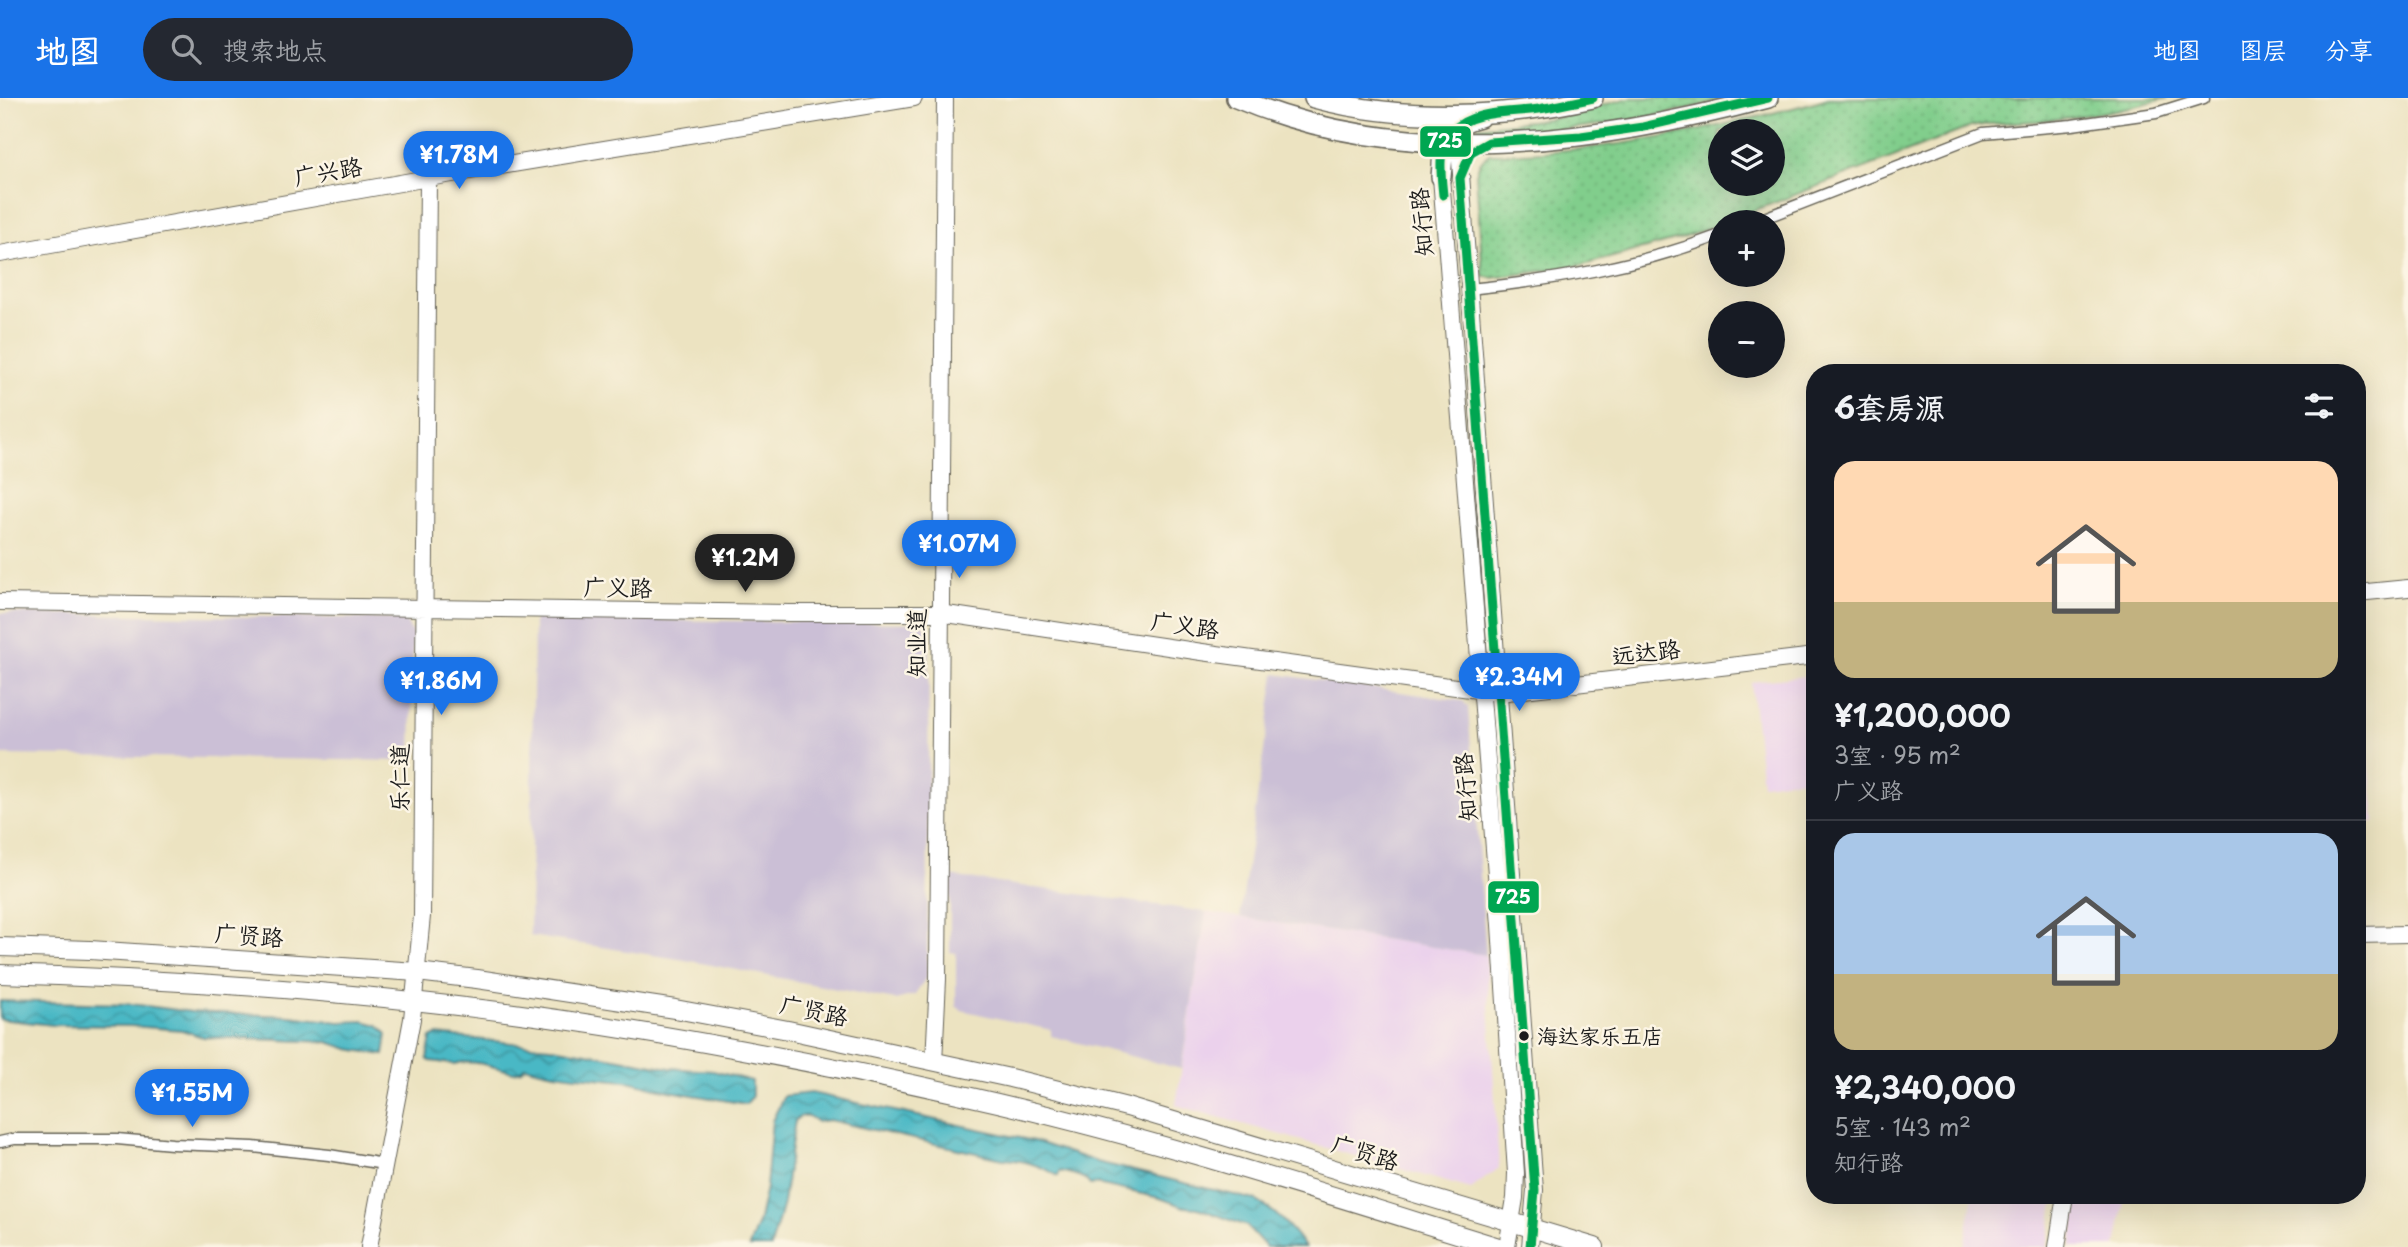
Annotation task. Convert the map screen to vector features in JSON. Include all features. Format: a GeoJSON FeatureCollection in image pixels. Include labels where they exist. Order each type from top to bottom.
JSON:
{"type":"FeatureCollection","features":[{"type":"Feature","properties":{"kind":"highway"},"geometry":{"type":"LineString","coordinates":[[1236,98],[1268,111],[1339,130],[1384,138],[1450,130],[1477,118],[1593,98]]}},
{"type":"Feature","properties":{"kind":"highway"},"geometry":{"type":"LineString","coordinates":[[1314,98],[1379,110],[1489,142],[1581,136],[1692,117],[1768,98]]}},
{"type":"Feature","properties":{"kind":"highway"},"geometry":{"type":"LineString","coordinates":[[1692,117],[1750,98]]}},
{"type":"Feature","properties":{"kind":"highway"},"geometry":{"type":"LineString","coordinates":[[1450,130],[1451,177]]}},
{"type":"Feature","properties":{"kind":"main road","name":"广贤路"},"geometry":{"type":"LineString","coordinates":[[0,947],[90,950],[417,972],[675,1009],[788,1030],[1127,1107],[1595,1247]]}},
{"type":"Feature","properties":{"kind":"main road"},"geometry":{"type":"LineString","coordinates":[[0,974],[227,986],[504,1011],[785,1058],[970,1096],[1215,1160],[1499,1247]]}},
{"type":"Feature","properties":{"kind":"street","name":"广兴路"},"geometry":{"type":"LineString","coordinates":[[0,254],[428,178],[914,98]]}},
{"type":"Feature","properties":{"kind":"street","name":"知业道"},"geometry":{"type":"LineString","coordinates":[[934,1062],[945,98]]}},
{"type":"Feature","properties":{"kind":"street"},"geometry":{"type":"LineString","coordinates":[[1785,210],[1983,133],[2072,125],[2155,113],[2204,98]]}},
{"type":"Feature","properties":{"kind":"street"},"geometry":{"type":"LineString","coordinates":[[1451,177],[1471,152],[1489,142]]}},
{"type":"Feature","properties":{"kind":"street","name":"知行路"},"geometry":{"type":"LineString","coordinates":[[1451,177],[1469,289],[1499,693],[1535,1190],[1530,1247]]}},
{"type":"Feature","properties":{"kind":"street","name":"知行路"},"geometry":{"type":"LineString","coordinates":[[1451,177],[1482,692],[1514,1145],[1516,1188],[1507,1247]]}},
{"type":"Feature","properties":{"kind":"street","name":"乐仁道"},"geometry":{"type":"LineString","coordinates":[[369,1247],[414,1002],[422,916],[428,178]]}},
{"type":"Feature","properties":{"kind":"street"},"geometry":{"type":"LineString","coordinates":[[1469,289],[1535,282],[1610,269],[1679,251],[1708,240]]}},
{"type":"Feature","properties":{"kind":"street"},"geometry":{"type":"LineString","coordinates":[[2366,592],[2408,587]]}},
{"type":"Feature","properties":{"kind":"street","name":"广义路"},"geometry":{"type":"LineString","coordinates":[[0,603],[790,613],[940,612],[1482,692]]}},
{"type":"Feature","properties":{"kind":"street","name":"远达路"},"geometry":{"type":"LineString","coordinates":[[1482,692],[1499,693],[1806,657]]}},
{"type":"Feature","properties":{"kind":"street"},"geometry":{"type":"LineString","coordinates":[[2366,935],[2408,934]]}},
{"type":"Feature","properties":{"kind":"street"},"geometry":{"type":"LineString","coordinates":[[0,1142],[14,1139],[147,1140],[172,1144],[279,1149],[384,1164]]}},
{"type":"Feature","properties":{"kind":"street"},"geometry":{"type":"LineString","coordinates":[[2057,1247],[2064,1204]]}},
{"type":"Feature","properties":{"kind":"shaded area"},"geometry":{"type":"Polygon","coordinates":[[[0,613],[398,619],[406,622],[413,634],[411,761],[0,755],[0,613]]]}},
{"type":"Feature","properties":{"kind":"shaded area"},"geometry":{"type":"Polygon","coordinates":[[[534,619],[921,623],[929,632],[927,976],[915,995],[895,1000],[685,960],[530,936],[534,619]]]}},
{"type":"Feature","properties":{"kind":"shaded area"},"geometry":{"type":"Polygon","coordinates":[[[1275,674],[1463,701],[1468,707],[1486,955],[1240,917],[1275,674]]]}},
{"type":"Feature","properties":{"kind":"shaded area"},"geometry":{"type":"Polygon","coordinates":[[[1806,676],[1806,779],[1762,784],[1751,682],[1806,676]]]}},
{"type":"Feature","properties":{"kind":"shaded area"},"geometry":{"type":"Polygon","coordinates":[[[2366,736],[2375,822],[2366,820],[2366,736]]]}},
{"type":"Feature","properties":{"kind":"shaded area"},"geometry":{"type":"Polygon","coordinates":[[[950,876],[1206,912],[1181,1069],[1051,1036],[1051,1030],[961,1010],[956,1006],[956,953],[950,952],[950,876]]]}},
{"type":"Feature","properties":{"kind":"shaded area"},"geometry":{"type":"Polygon","coordinates":[[[1206,912],[1486,955],[1499,1168],[1471,1189],[1176,1105],[1206,912]]]}},
{"type":"Feature","properties":{"kind":"shaded area"},"geometry":{"type":"Polygon","coordinates":[[[1971,1204],[2054,1204],[2047,1247],[1964,1247],[1971,1204]]]}},
{"type":"Feature","properties":{"kind":"shaded area"},"geometry":{"type":"Polygon","coordinates":[[[2078,1204],[2123,1204],[2116,1247],[2071,1247],[2078,1204]]]}},
{"type":"Feature","properties":{"kind":"green space"},"geometry":{"type":"Polygon","coordinates":[[[1629,98],[1729,98],[1604,124],[1508,133],[1476,134],[1474,131],[1477,127],[1556,118],[1629,98]]]}},
{"type":"Feature","properties":{"kind":"green space"},"geometry":{"type":"Polygon","coordinates":[[[1829,98],[2168,98],[2073,117],[1971,127],[1756,210],[1708,210],[1708,228],[1683,238],[1583,265],[1492,278],[1483,276],[1476,174],[1480,162],[1489,154],[1575,149],[1708,129],[1708,196],[1785,196],[1785,119],[1749,119],[1829,98]]]}},
{"type":"Feature","properties":{"kind":"water"},"geometry":{"type":"Polygon","coordinates":[[[0,1001],[131,1004],[192,1012],[290,1016],[340,1022],[363,1021],[378,1025],[387,1034],[384,1055],[328,1042],[203,1037],[182,1030],[53,1025],[0,1019],[0,1001]]]}},
{"type":"Feature","properties":{"kind":"water"},"geometry":{"type":"Polygon","coordinates":[[[437,1035],[559,1048],[670,1068],[713,1071],[752,1081],[752,1097],[746,1104],[525,1066],[514,1072],[479,1063],[430,1061],[427,1059],[431,1038],[437,1035]]]}},
{"type":"Feature","properties":{"kind":"water"},"geometry":{"type":"Polygon","coordinates":[[[811,1093],[1034,1141],[1097,1162],[1255,1200],[1283,1220],[1305,1247],[1266,1247],[1247,1226],[1198,1208],[1184,1207],[1160,1198],[1097,1184],[1090,1185],[1072,1174],[1060,1171],[1058,1176],[1025,1162],[829,1120],[817,1122],[804,1116],[795,1120],[783,1203],[771,1247],[749,1247],[759,1220],[766,1187],[772,1121],[784,1096],[811,1093]]]}},
{"type":"Feature","properties":{"kind":"transit line","name":"725"},"geometry":{"type":"LineString","coordinates":[[1443,195],[1441,162],[1444,146],[1451,132],[1460,125],[1481,116],[1539,109],[1593,98]]}},
{"type":"Feature","properties":{"kind":"transit line","name":"725"},"geometry":{"type":"LineString","coordinates":[[1530,1247],[1535,1190],[1460,178],[1471,152],[1489,142],[1581,136],[1643,127],[1768,98]]}},
{"type":"Feature","properties":{"kind":"place","name":"海达家乐五店"},"geometry":{"type":"Point","coordinates":[1524,1036]}}]}
